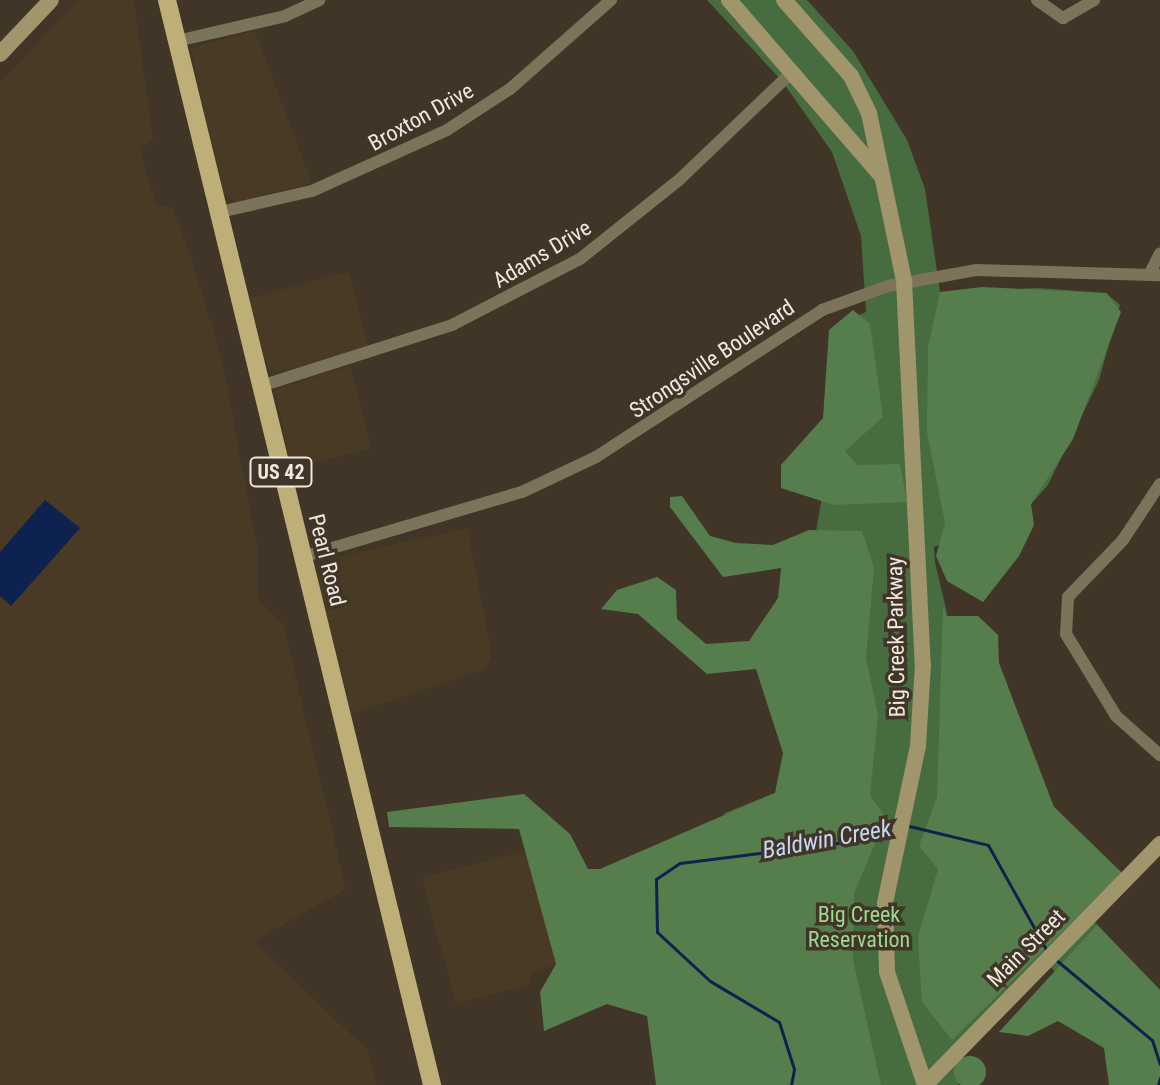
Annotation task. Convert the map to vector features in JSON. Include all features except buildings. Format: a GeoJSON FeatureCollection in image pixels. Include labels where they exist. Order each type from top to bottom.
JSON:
{"type":"FeatureCollection","features":[{"type":"Feature","properties":{"kind":"main road","name":"Pearl Road"},"geometry":{"type":"LineString","coordinates":[[167,0],[432,1085]]}},
{"type":"Feature","properties":{"kind":"street"},"geometry":{"type":"LineString","coordinates":[[0,54],[51,0]]}},
{"type":"Feature","properties":{"kind":"street"},"geometry":{"type":"LineString","coordinates":[[177,41],[285,16],[319,0]]}},
{"type":"Feature","properties":{"kind":"street","name":"Broxton Drive"},"geometry":{"type":"LineString","coordinates":[[220,212],[312,191],[447,130],[510,89],[611,0]]}},
{"type":"Feature","properties":{"kind":"street","name":"Big Creek Parkway"},"geometry":{"type":"LineString","coordinates":[[729,0],[885,181]]}},
{"type":"Feature","properties":{"kind":"street","name":"Big Creek Parkway"},"geometry":{"type":"LineString","coordinates":[[784,0],[851,76],[885,181],[904,281],[923,664],[918,746],[900,811],[885,903],[887,972],[925,1085]]}},
{"type":"Feature","properties":{"kind":"street"},"geometry":{"type":"LineString","coordinates":[[1037,0],[1063,18],[1094,0]]}},
{"type":"Feature","properties":{"kind":"street","name":"Adams Drive"},"geometry":{"type":"LineString","coordinates":[[261,386],[452,325],[580,259],[679,180],[793,71]]}},
{"type":"Feature","properties":{"kind":"street"},"geometry":{"type":"LineString","coordinates":[[1155,274],[1160,253]]}},
{"type":"Feature","properties":{"kind":"street","name":"Strongsville Boulevard"},"geometry":{"type":"LineString","coordinates":[[302,557],[522,492],[665,417],[822,310],[904,281],[976,270],[1155,274]]}},
{"type":"Feature","properties":{"kind":"street"},"geometry":{"type":"LineString","coordinates":[[1160,484],[1123,540],[1068,597],[1066,634],[1116,716],[1160,755]]}},
{"type":"Feature","properties":{"kind":"street","name":"Main Street"},"geometry":{"type":"LineString","coordinates":[[925,1085],[1033,969],[1160,844]]}},
{"type":"Feature","properties":{"kind":"shaded area"},"geometry":{"type":"Polygon","coordinates":[[[78,0],[134,0],[153,140],[140,148],[156,205],[172,207],[191,257],[222,359],[258,552],[258,599],[283,624],[346,889],[254,941],[368,1051],[377,1085],[0,1085],[0,83],[78,0]]]}},
{"type":"Feature","properties":{"kind":"shaded area"},"geometry":{"type":"Polygon","coordinates":[[[255,31],[312,183],[236,202],[224,195],[190,48],[255,31]]]}},
{"type":"Feature","properties":{"kind":"shaded area"},"geometry":{"type":"Polygon","coordinates":[[[349,272],[370,351],[284,373],[268,369],[249,298],[349,272]]]}},
{"type":"Feature","properties":{"kind":"shaded area"},"geometry":{"type":"Polygon","coordinates":[[[350,366],[371,448],[291,468],[275,390],[350,366]]]}},
{"type":"Feature","properties":{"kind":"shaded area"},"geometry":{"type":"Polygon","coordinates":[[[467,528],[492,656],[485,669],[352,714],[316,573],[329,559],[467,528]]]}},
{"type":"Feature","properties":{"kind":"shaded area"},"geometry":{"type":"Polygon","coordinates":[[[527,850],[556,964],[531,973],[529,984],[456,1004],[422,878],[527,850]]]}},
{"type":"Feature","properties":{"kind":"green space","name":"Big Creek Reservation"},"geometry":{"type":"Polygon","coordinates":[[[707,0],[807,0],[853,51],[907,140],[925,189],[940,292],[1038,288],[1106,293],[1120,305],[1099,380],[1048,485],[1025,511],[934,547],[955,647],[1044,797],[1126,877],[1089,916],[1160,990],[1160,1085],[1045,961],[955,1055],[965,1065],[958,1085],[687,1085],[725,813],[787,788],[781,736],[825,479],[833,326],[866,312],[861,236],[832,152],[782,81],[707,0]]]}},
{"type":"Feature","properties":{"kind":"green space"},"geometry":{"type":"Polygon","coordinates":[[[982,287],[1106,293],[1121,312],[1073,439],[1031,504],[1034,525],[1019,556],[983,602],[947,581],[936,556],[945,523],[927,432],[928,347],[940,292],[982,287]]]}},
{"type":"Feature","properties":{"kind":"green space"},"geometry":{"type":"Polygon","coordinates":[[[853,310],[870,324],[883,417],[845,451],[857,465],[900,464],[907,502],[834,505],[781,488],[781,465],[823,418],[829,330],[853,310]]]}},
{"type":"Feature","properties":{"kind":"green space"},"geometry":{"type":"Polygon","coordinates":[[[682,496],[710,536],[736,543],[773,545],[809,530],[862,531],[874,568],[866,658],[878,715],[870,795],[886,818],[854,893],[853,960],[881,1085],[656,1085],[647,1016],[607,1004],[544,1031],[540,992],[556,964],[519,829],[389,827],[387,812],[524,794],[570,834],[588,869],[600,869],[775,793],[783,753],[756,669],[707,674],[638,614],[601,609],[617,590],[657,577],[676,590],[677,619],[706,644],[749,641],[778,598],[781,568],[723,577],[670,507],[670,497],[682,496]]]}},
{"type":"Feature","properties":{"kind":"green space"},"geometry":{"type":"Polygon","coordinates":[[[943,605],[946,616],[978,616],[998,635],[999,663],[1054,807],[1122,873],[952,1040],[922,1002],[918,937],[938,869],[919,846],[937,797],[943,605]]]}},
{"type":"Feature","properties":{"kind":"green space"},"geometry":{"type":"Polygon","coordinates":[[[1097,925],[1160,990],[1160,1085],[1109,1085],[1104,1048],[1058,1021],[1028,1036],[999,1032],[1097,925]]]}},
{"type":"Feature","properties":{"kind":"green space"},"geometry":{"type":"Polygon","coordinates":[[[970,1056],[981,1061],[986,1072],[981,1083],[970,1088],[959,1083],[954,1072],[959,1061],[970,1056]]]}},
{"type":"Feature","properties":{"kind":"water"},"geometry":{"type":"Polygon","coordinates":[[[45,500],[80,528],[11,606],[0,596],[0,552],[45,500]]]}},
{"type":"Feature","properties":{"kind":"waterway"},"geometry":{"type":"LineString","coordinates":[[909,826],[988,845],[1047,951]]}},
{"type":"Feature","properties":{"kind":"waterway","name":"Baldwin Creek"},"geometry":{"type":"LineString","coordinates":[[791,1085],[794,1069],[779,1022],[710,981],[657,932],[656,879],[680,863],[846,842],[893,827]]}},
{"type":"Feature","properties":{"kind":"waterway","name":"Baldwin Creek"},"geometry":{"type":"LineString","coordinates":[[1055,959],[1152,1040],[1160,1064]]}},
{"type":"Feature","properties":{"kind":"waterway","name":"Baldwin Creek"},"geometry":{"type":"LineString","coordinates":[[1158,1085],[1160,1078]]}}]}
